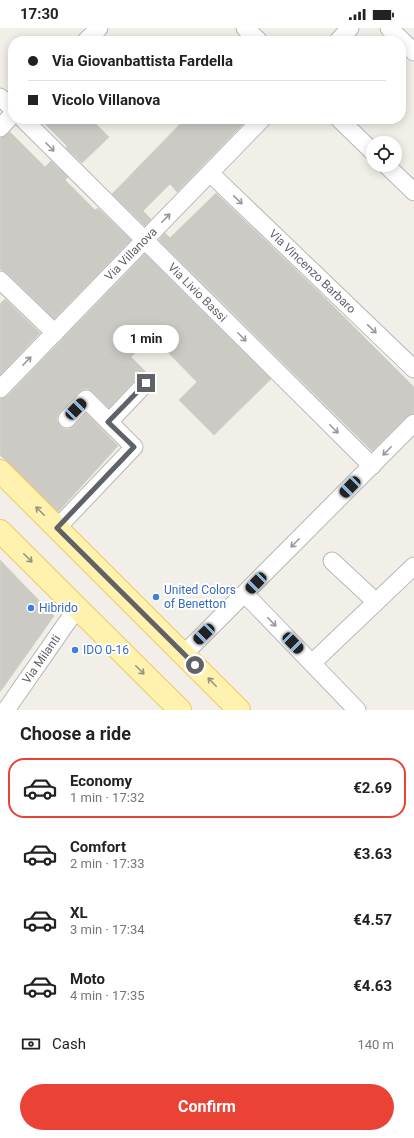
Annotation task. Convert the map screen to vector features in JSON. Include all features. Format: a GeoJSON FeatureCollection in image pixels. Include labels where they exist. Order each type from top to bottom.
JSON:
{"type":"FeatureCollection","features":[{"type":"Feature","properties":{"kind":"main road"},"geometry":{"type":"LineString","coordinates":[[0,471],[239,710]]}},
{"type":"Feature","properties":{"kind":"main road"},"geometry":{"type":"LineString","coordinates":[[0,531],[77,608],[172,707]]}},
{"type":"Feature","properties":{"kind":"street"},"geometry":{"type":"LineString","coordinates":[[91,36],[99,28]]}},
{"type":"Feature","properties":{"kind":"street"},"geometry":{"type":"LineString","coordinates":[[246,28],[254,36]]}},
{"type":"Feature","properties":{"kind":"street"},"geometry":{"type":"LineString","coordinates":[[343,36],[350,28]]}},
{"type":"Feature","properties":{"kind":"street"},"geometry":{"type":"LineString","coordinates":[[389,28],[397,36]]}},
{"type":"Feature","properties":{"kind":"street"},"geometry":{"type":"LineString","coordinates":[[406,44],[414,52]]}},
{"type":"Feature","properties":{"kind":"street"},"geometry":{"type":"LineString","coordinates":[[0,97],[8,105]]}},
{"type":"Feature","properties":{"kind":"street"},"geometry":{"type":"LineString","coordinates":[[0,128],[8,119]]}},
{"type":"Feature","properties":{"kind":"street","name":"Via Livio Bassi"},"geometry":{"type":"LineString","coordinates":[[28,124],[372,466]]}},
{"type":"Feature","properties":{"kind":"street","name":"Via Villanova"},"geometry":{"type":"LineString","coordinates":[[0,389],[257,124]]}},
{"type":"Feature","properties":{"kind":"street"},"geometry":{"type":"LineString","coordinates":[[344,124],[366,145]]}},
{"type":"Feature","properties":{"kind":"street"},"geometry":{"type":"LineString","coordinates":[[393,172],[414,192]]}},
{"type":"Feature","properties":{"kind":"street","name":"Via Vincenzo Barbaro"},"geometry":{"type":"LineString","coordinates":[[210,173],[414,369]]}},
{"type":"Feature","properties":{"kind":"street"},"geometry":{"type":"LineString","coordinates":[[0,280],[55,333]]}},
{"type":"Feature","properties":{"kind":"street"},"geometry":{"type":"LineString","coordinates":[[108,422],[146,383]]}},
{"type":"Feature","properties":{"kind":"street"},"geometry":{"type":"LineString","coordinates":[[57,528],[134,447],[86,399],[67,419]]}},
{"type":"Feature","properties":{"kind":"street"},"geometry":{"type":"LineString","coordinates":[[184,654],[414,423]]}},
{"type":"Feature","properties":{"kind":"street"},"geometry":{"type":"LineString","coordinates":[[332,562],[376,602]]}},
{"type":"Feature","properties":{"kind":"street"},"geometry":{"type":"LineString","coordinates":[[312,663],[414,566]]}},
{"type":"Feature","properties":{"kind":"street"},"geometry":{"type":"LineString","coordinates":[[245,594],[357,710]]}},
{"type":"Feature","properties":{"kind":"street","name":"Via Milanti"},"geometry":{"type":"LineString","coordinates":[[6,710],[77,608]]}},
{"type":"Feature","properties":{"kind":"building"},"geometry":{"type":"Polygon","coordinates":[[[45,124],[96,124],[109,137],[82,163],[66,148],[67,146],[45,124]]]}},
{"type":"Feature","properties":{"kind":"building"},"geometry":{"type":"Polygon","coordinates":[[[180,124],[243,124],[177,192],[170,184],[143,211],[151,219],[145,226],[112,194],[180,124]]]}},
{"type":"Feature","properties":{"kind":"building"},"geometry":{"type":"Polygon","coordinates":[[[10,132],[45,167],[51,161],[68,177],[65,180],[95,210],[98,208],[131,240],[54,319],[7,273],[0,269],[0,138],[10,132]]]}},
{"type":"Feature","properties":{"kind":"building"},"geometry":{"type":"Polygon","coordinates":[[[216,193],[321,294],[414,387],[414,413],[407,416],[372,451],[159,240],[165,233],[170,238],[216,193]]]}},
{"type":"Feature","properties":{"kind":"building"},"geometry":{"type":"Polygon","coordinates":[[[145,254],[271,379],[214,435],[179,400],[197,382],[152,336],[131,357],[147,373],[139,376],[109,408],[93,392],[88,389],[84,389],[79,392],[57,416],[57,421],[60,426],[64,429],[69,429],[74,426],[86,413],[118,446],[58,512],[0,455],[0,399],[7,396],[145,254]]]}},
{"type":"Feature","properties":{"kind":"building"},"geometry":{"type":"Polygon","coordinates":[[[5,299],[40,333],[0,375],[0,304],[5,299]]]}},
{"type":"Feature","properties":{"kind":"building"},"geometry":{"type":"Polygon","coordinates":[[[0,560],[54,616],[0,692],[0,560]]]}},
{"type":"Feature","properties":{"kind":"place","name":"United Colors of Benetton"},"geometry":{"type":"Point","coordinates":[156,597]}},
{"type":"Feature","properties":{"kind":"place","name":"Hibrido"},"geometry":{"type":"Point","coordinates":[31,608]}},
{"type":"Feature","properties":{"kind":"place","name":"IDO 0-16"},"geometry":{"type":"Point","coordinates":[75,650]}},
{"type":"Feature","properties":{"kind":"route"},"geometry":{"type":"LineString","coordinates":[[146,383],[108,422],[134,447],[57,528],[195,665]]}}]}
